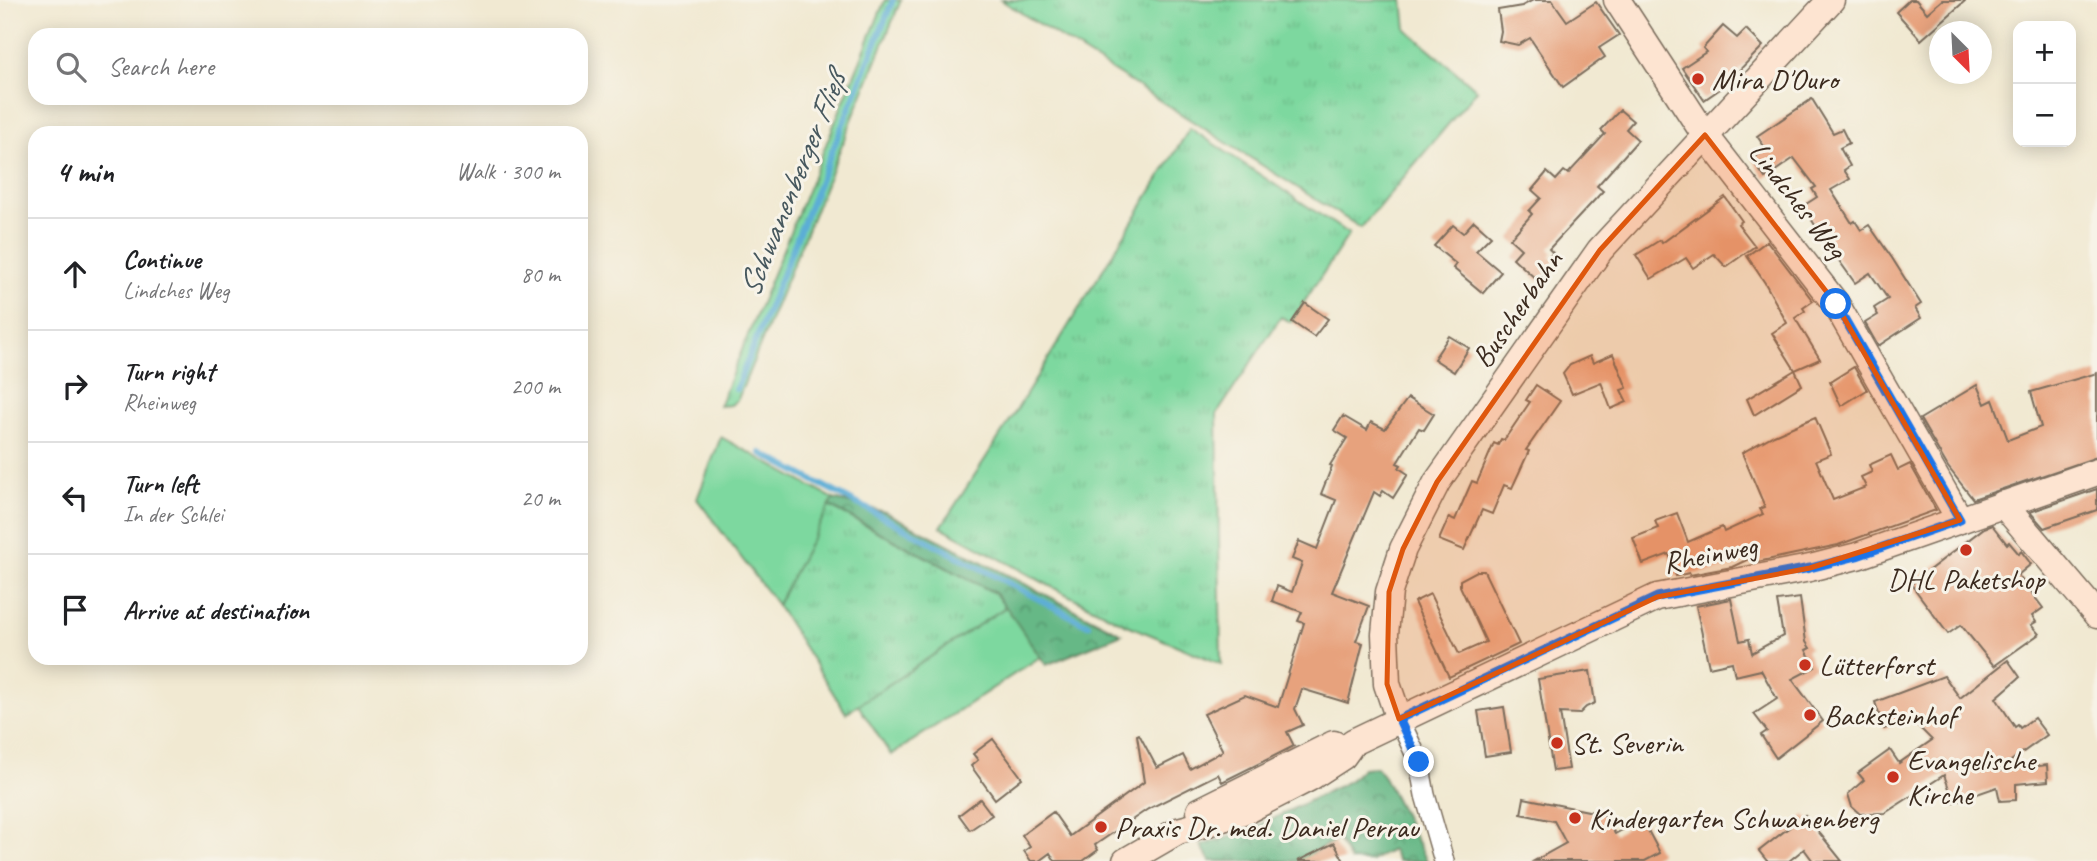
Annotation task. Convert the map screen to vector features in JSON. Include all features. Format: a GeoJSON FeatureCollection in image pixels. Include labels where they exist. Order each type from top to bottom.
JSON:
{"type":"FeatureCollection","features":[{"type":"Feature","properties":{"kind":"main road","name":"Lindches Weg"},"geometry":{"type":"LineString","coordinates":[[1617,0],[1705,135],[1836,304],[1960,520]]}},
{"type":"Feature","properties":{"kind":"main road","name":"Buscherbahn"},"geometry":{"type":"LineString","coordinates":[[1399,719],[1387,684],[1385,634],[1389,592],[1403,549],[1437,482],[1600,250],[1831,0]]}},
{"type":"Feature","properties":{"kind":"main road","name":"Rheinweg"},"geometry":{"type":"LineString","coordinates":[[1126,861],[1178,831],[1189,817],[1339,741],[1353,742],[1657,597],[1810,568],[1857,556],[2097,472]]}},
{"type":"Feature","properties":{"kind":"main road"},"geometry":{"type":"LineString","coordinates":[[2003,504],[2097,615]]}},
{"type":"Feature","properties":{"kind":"street"},"geometry":{"type":"LineString","coordinates":[[1399,719],[1419,762],[1425,795],[1444,861]]}},
{"type":"Feature","properties":{"kind":"highlighted area"},"geometry":{"type":"Polygon","coordinates":[[[1705,135],[1836,304],[1960,520],[1810,568],[1657,597],[1399,719],[1387,684],[1389,592],[1403,549],[1437,482],[1600,250],[1705,135]]]}},
{"type":"Feature","properties":{"kind":"green space"},"geometry":{"type":"Polygon","coordinates":[[[885,0],[901,0],[738,399],[731,405],[719,406],[885,0]]]}},
{"type":"Feature","properties":{"kind":"green space"},"geometry":{"type":"Polygon","coordinates":[[[1001,0],[1403,0],[1406,29],[1477,90],[1361,228],[1001,0]]]}},
{"type":"Feature","properties":{"kind":"green space"},"geometry":{"type":"Polygon","coordinates":[[[1190,128],[1349,234],[1291,322],[1281,317],[1217,414],[1221,664],[1125,624],[941,527],[1013,416],[1190,128]]]}},
{"type":"Feature","properties":{"kind":"green space"},"geometry":{"type":"Polygon","coordinates":[[[721,437],[833,499],[777,605],[697,499],[721,437]]]}},
{"type":"Feature","properties":{"kind":"green space"},"geometry":{"type":"Polygon","coordinates":[[[833,499],[885,512],[1122,634],[1046,665],[995,593],[827,505],[833,499]]]}},
{"type":"Feature","properties":{"kind":"green space"},"geometry":{"type":"Polygon","coordinates":[[[827,505],[995,593],[1006,607],[846,713],[777,605],[827,505]]]}},
{"type":"Feature","properties":{"kind":"green space"},"geometry":{"type":"Polygon","coordinates":[[[1006,607],[1040,657],[891,755],[858,705],[1006,607]]]}},
{"type":"Feature","properties":{"kind":"green space"},"geometry":{"type":"Polygon","coordinates":[[[1376,767],[1384,777],[1427,861],[1398,861],[1392,850],[1370,861],[1350,861],[1338,839],[1312,853],[1316,861],[1210,861],[1201,845],[1246,832],[1349,781],[1363,768],[1376,767]]]}},
{"type":"Feature","properties":{"kind":"building"},"geometry":{"type":"Polygon","coordinates":[[[1533,0],[1552,0],[1567,21],[1596,2],[1619,35],[1599,48],[1605,57],[1563,87],[1530,38],[1518,45],[1499,41],[1501,31],[1498,10],[1522,6],[1533,0]]]}},
{"type":"Feature","properties":{"kind":"building"},"geometry":{"type":"Polygon","coordinates":[[[1909,0],[1916,0],[1927,13],[1942,0],[1966,0],[1942,21],[1929,21],[1929,33],[1921,40],[1896,12],[1909,0]]]}},
{"type":"Feature","properties":{"kind":"building"},"geometry":{"type":"Polygon","coordinates":[[[1723,26],[1737,38],[1746,29],[1763,46],[1723,87],[1704,100],[1682,68],[1706,52],[1703,48],[1723,26]]]}},
{"type":"Feature","properties":{"kind":"building"},"geometry":{"type":"Polygon","coordinates":[[[1812,99],[1833,133],[1842,129],[1849,143],[1840,148],[1850,166],[1844,170],[1850,179],[1831,190],[1852,223],[1855,221],[1861,230],[1869,225],[1921,304],[1915,308],[1921,318],[1878,346],[1865,323],[1878,315],[1874,308],[1888,299],[1870,273],[1855,283],[1825,241],[1803,206],[1817,197],[1812,189],[1816,187],[1794,158],[1765,178],[1752,159],[1766,149],[1757,136],[1812,99]]]}},
{"type":"Feature","properties":{"kind":"building"},"geometry":{"type":"Polygon","coordinates":[[[1620,110],[1633,121],[1626,129],[1638,140],[1597,186],[1603,191],[1549,249],[1553,253],[1550,256],[1556,261],[1538,281],[1513,258],[1521,249],[1510,239],[1532,214],[1529,211],[1541,198],[1532,190],[1547,172],[1556,180],[1564,171],[1568,174],[1605,134],[1601,130],[1620,110]]]}},
{"type":"Feature","properties":{"kind":"building"},"geometry":{"type":"Polygon","coordinates":[[[1725,197],[1742,221],[1738,224],[1755,246],[1726,267],[1714,254],[1693,268],[1686,258],[1651,279],[1636,255],[1660,240],[1662,243],[1725,197]]]}},
{"type":"Feature","properties":{"kind":"building"},"geometry":{"type":"Polygon","coordinates":[[[1474,221],[1491,236],[1476,251],[1501,272],[1483,293],[1453,268],[1456,264],[1434,246],[1453,225],[1463,233],[1474,221]]]}},
{"type":"Feature","properties":{"kind":"building"},"geometry":{"type":"Polygon","coordinates":[[[1767,241],[1813,301],[1795,318],[1820,359],[1795,370],[1772,333],[1787,323],[1747,256],[1767,241]]]}},
{"type":"Feature","properties":{"kind":"building"},"geometry":{"type":"Polygon","coordinates":[[[1305,303],[1328,319],[1314,337],[1292,322],[1305,303]]]}},
{"type":"Feature","properties":{"kind":"building"},"geometry":{"type":"Polygon","coordinates":[[[1449,336],[1469,348],[1454,372],[1434,359],[1449,336]]]}},
{"type":"Feature","properties":{"kind":"building"},"geometry":{"type":"Polygon","coordinates":[[[1613,354],[1627,388],[1621,390],[1627,402],[1611,409],[1601,382],[1572,394],[1563,374],[1570,365],[1590,356],[1593,363],[1613,354]]]}},
{"type":"Feature","properties":{"kind":"building"},"geometry":{"type":"Polygon","coordinates":[[[1854,367],[1867,390],[1841,406],[1830,382],[1854,367]]]}},
{"type":"Feature","properties":{"kind":"building"},"geometry":{"type":"Polygon","coordinates":[[[1795,370],[1802,385],[1754,415],[1747,399],[1795,370]]]}},
{"type":"Feature","properties":{"kind":"building"},"geometry":{"type":"Polygon","coordinates":[[[2097,373],[2097,457],[1973,499],[1948,467],[1920,419],[1977,385],[1985,404],[1993,400],[2008,440],[2041,427],[2031,392],[2097,373]]]}},
{"type":"Feature","properties":{"kind":"building"},"geometry":{"type":"Polygon","coordinates":[[[1536,385],[1560,401],[1526,450],[1529,451],[1512,488],[1504,485],[1492,514],[1482,510],[1464,550],[1439,540],[1449,517],[1455,520],[1472,481],[1477,483],[1494,443],[1498,445],[1501,439],[1504,440],[1530,402],[1526,400],[1536,385]]]}},
{"type":"Feature","properties":{"kind":"building"},"geometry":{"type":"Polygon","coordinates":[[[1408,398],[1434,414],[1424,430],[1419,428],[1397,463],[1401,465],[1399,468],[1408,474],[1393,498],[1383,491],[1380,496],[1374,492],[1332,592],[1369,606],[1356,641],[1363,643],[1348,703],[1302,689],[1295,709],[1303,725],[1287,732],[1294,746],[1222,782],[1218,774],[1148,809],[1095,845],[1098,850],[1083,861],[1055,861],[1050,853],[1039,861],[1031,861],[1024,851],[1030,847],[1022,835],[1053,812],[1070,836],[1144,782],[1137,735],[1139,734],[1157,768],[1183,755],[1190,769],[1223,751],[1204,714],[1245,695],[1278,707],[1304,623],[1298,621],[1302,612],[1272,601],[1277,586],[1292,592],[1302,563],[1292,559],[1299,541],[1317,549],[1336,500],[1321,494],[1332,466],[1330,465],[1347,438],[1334,430],[1343,416],[1367,430],[1371,422],[1385,429],[1408,398]]]}},
{"type":"Feature","properties":{"kind":"building"},"geometry":{"type":"Polygon","coordinates":[[[1815,417],[1831,454],[1816,460],[1833,500],[1866,487],[1861,477],[1872,472],[1869,465],[1891,455],[1898,470],[1910,464],[1936,510],[1838,545],[1757,562],[1755,556],[1732,567],[1690,575],[1676,576],[1669,554],[1643,564],[1633,538],[1658,528],[1655,521],[1677,513],[1688,542],[1722,527],[1724,532],[1763,514],[1760,509],[1765,507],[1742,453],[1815,417]]]}},
{"type":"Feature","properties":{"kind":"building"},"geometry":{"type":"Polygon","coordinates":[[[2097,489],[2097,510],[2044,528],[2030,512],[2097,489]]]}},
{"type":"Feature","properties":{"kind":"building"},"geometry":{"type":"Polygon","coordinates":[[[1992,525],[2007,544],[2009,542],[2019,554],[2021,551],[2031,564],[2018,575],[2043,608],[2032,616],[2036,622],[2031,625],[2039,634],[1994,666],[1961,625],[1948,634],[1911,584],[1984,528],[1992,525]]]}},
{"type":"Feature","properties":{"kind":"building"},"geometry":{"type":"Polygon","coordinates":[[[1477,571],[1484,571],[1519,644],[1449,677],[1414,602],[1430,594],[1459,654],[1486,642],[1460,586],[1460,580],[1477,571]]]}},
{"type":"Feature","properties":{"kind":"building"},"geometry":{"type":"Polygon","coordinates":[[[1800,598],[1806,642],[1810,648],[1806,650],[1815,667],[1792,679],[1823,721],[1776,758],[1761,735],[1767,731],[1754,714],[1777,699],[1761,670],[1735,676],[1732,662],[1709,667],[1696,606],[1731,599],[1740,641],[1749,639],[1752,653],[1783,636],[1777,601],[1800,598]]]}},
{"type":"Feature","properties":{"kind":"building"},"geometry":{"type":"Polygon","coordinates":[[[2008,660],[2020,677],[1996,698],[2015,727],[2018,725],[2020,728],[2034,718],[2047,735],[1997,771],[2047,765],[2048,781],[2016,784],[2016,800],[2000,801],[1997,787],[1954,802],[1944,775],[1885,813],[1860,814],[1852,807],[1848,794],[1864,780],[1858,773],[1890,750],[1899,763],[1932,740],[1911,719],[1884,729],[1875,702],[1944,676],[1960,698],[2008,660]]]}},
{"type":"Feature","properties":{"kind":"building","name":"St. Severin"},"geometry":{"type":"Polygon","coordinates":[[[1590,671],[1595,703],[1579,714],[1560,713],[1569,769],[1553,771],[1538,679],[1590,671]]]}},
{"type":"Feature","properties":{"kind":"building"},"geometry":{"type":"Polygon","coordinates":[[[1504,707],[1511,752],[1485,756],[1478,711],[1504,707]]]}},
{"type":"Feature","properties":{"kind":"building"},"geometry":{"type":"Polygon","coordinates":[[[993,739],[1022,778],[995,799],[971,766],[978,760],[973,754],[993,739]]]}},
{"type":"Feature","properties":{"kind":"building"},"geometry":{"type":"Polygon","coordinates":[[[1524,798],[1603,814],[1615,834],[1642,819],[1660,853],[1645,861],[1534,861],[1566,843],[1554,821],[1521,814],[1524,798]]]}},
{"type":"Feature","properties":{"kind":"building"},"geometry":{"type":"Polygon","coordinates":[[[980,799],[992,815],[970,830],[959,815],[980,799]]]}},
{"type":"Feature","properties":{"kind":"building"},"geometry":{"type":"Polygon","coordinates":[[[1805,815],[1842,861],[1813,861],[1804,849],[1789,861],[1767,861],[1759,851],[1805,815]]]}},
{"type":"Feature","properties":{"kind":"building"},"geometry":{"type":"Polygon","coordinates":[[[1334,843],[1344,861],[1298,861],[1334,843]]]}},
{"type":"Feature","properties":{"kind":"waterway","name":"Schwanenberger Fließ"},"geometry":{"type":"LineString","coordinates":[[736,389],[893,0]]}},
{"type":"Feature","properties":{"kind":"waterway","name":"Schwanenberger Fließ"},"geometry":{"type":"LineString","coordinates":[[761,453],[1088,625]]}},
{"type":"Feature","properties":{"kind":"place","name":"Mira D'Ouro"},"geometry":{"type":"Point","coordinates":[1698,79]}},
{"type":"Feature","properties":{"kind":"place","name":"DHL Paketshop"},"geometry":{"type":"Point","coordinates":[1966,550]}},
{"type":"Feature","properties":{"kind":"place","name":"Lütterforst"},"geometry":{"type":"Point","coordinates":[1805,665]}},
{"type":"Feature","properties":{"kind":"place","name":"Backsteinhof"},"geometry":{"type":"Point","coordinates":[1810,715]}},
{"type":"Feature","properties":{"kind":"place","name":"St. Severin"},"geometry":{"type":"Point","coordinates":[1557,743]}},
{"type":"Feature","properties":{"kind":"place","name":"Evangelische Kirche"},"geometry":{"type":"Point","coordinates":[1893,777]}},
{"type":"Feature","properties":{"kind":"place","name":"Kindergarten Schwanenberg"},"geometry":{"type":"Point","coordinates":[1575,818]}},
{"type":"Feature","properties":{"kind":"place","name":"Praxis Dr. med. Daniel Perrau"},"geometry":{"type":"Point","coordinates":[1101,827]}},
{"type":"Feature","properties":{"kind":"route"},"geometry":{"type":"LineString","coordinates":[[1419,762],[1399,719],[1657,597],[1810,568],[1857,556],[1960,520],[1836,304]]}}]}
